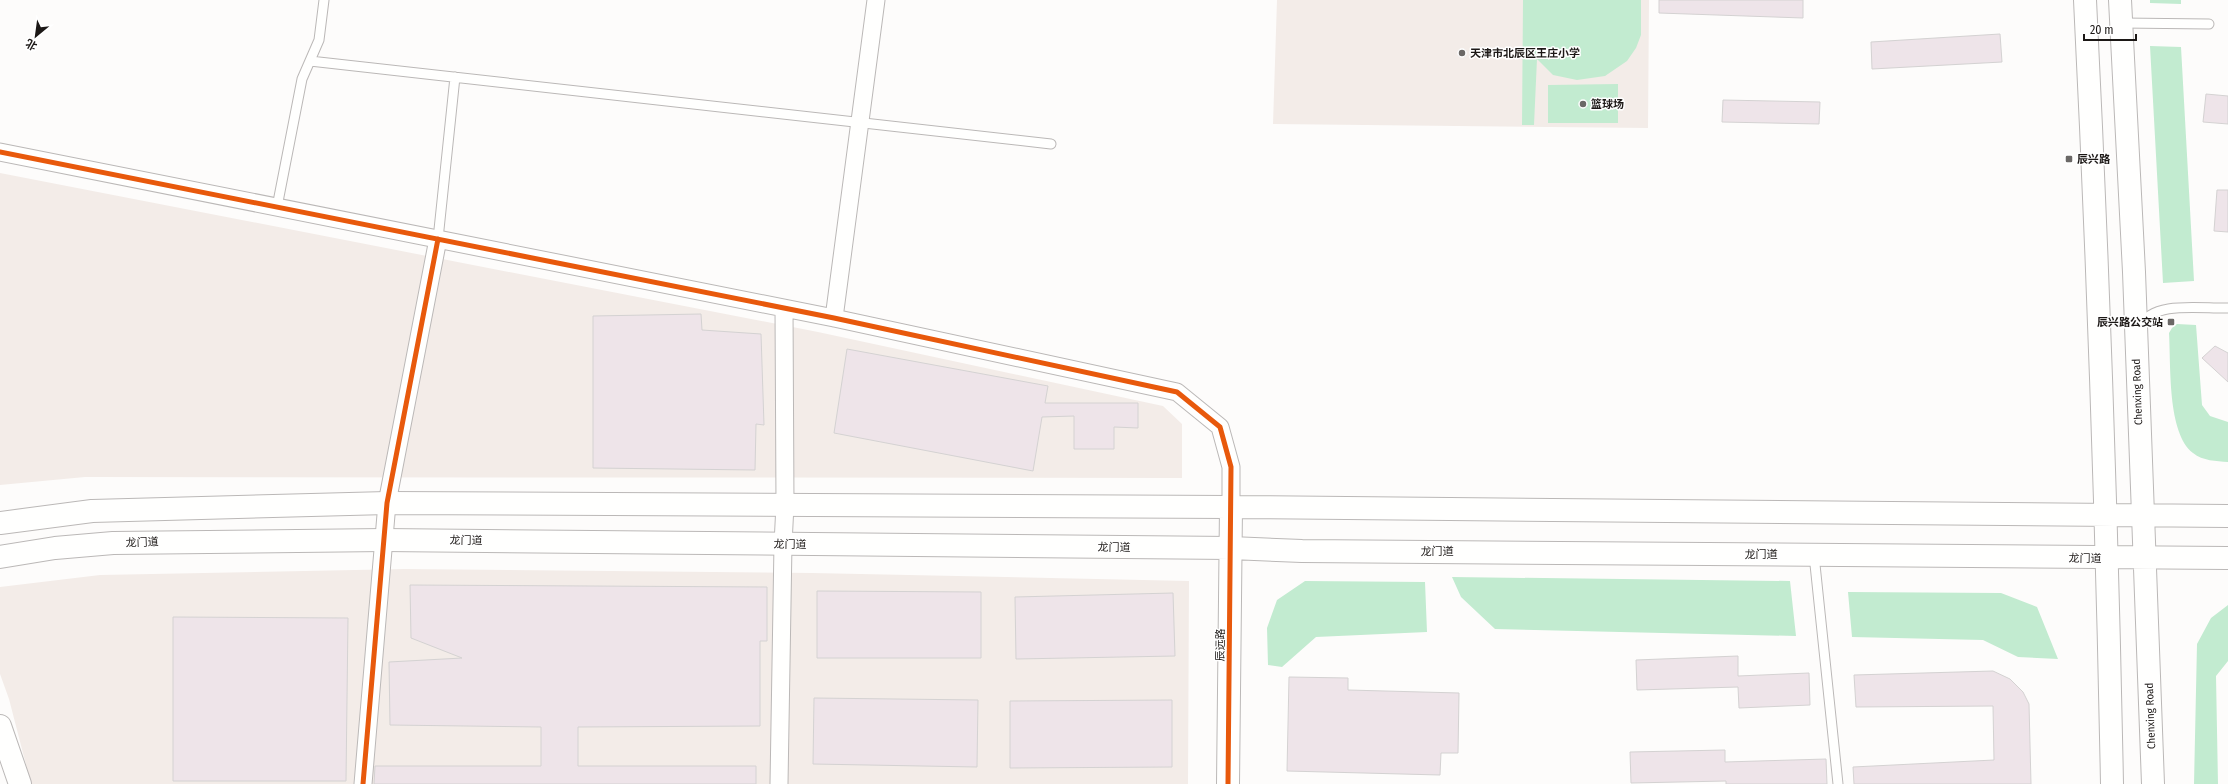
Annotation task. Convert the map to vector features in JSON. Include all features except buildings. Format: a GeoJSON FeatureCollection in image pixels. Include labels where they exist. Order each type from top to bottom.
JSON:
{"type":"FeatureCollection","features":[{"type":"Feature","properties":{"kind":"main road"},"geometry":{"type":"LineString","coordinates":[[2085,0],[2099,272],[2108,558],[2112,784]]}},
{"type":"Feature","properties":{"kind":"main road","name":"Chenxing Road"},"geometry":{"type":"LineString","coordinates":[[2120,0],[2153,784]]}},
{"type":"Feature","properties":{"kind":"main road"},"geometry":{"type":"LineString","coordinates":[[0,523],[92,511],[387,504],[1231,507],[2228,516]]}},
{"type":"Feature","properties":{"kind":"main road","name":"辰远路"},"geometry":{"type":"LineString","coordinates":[[1228,784],[1231,507]]}},
{"type":"Feature","properties":{"kind":"main road","name":"龙门道"},"geometry":{"type":"LineString","coordinates":[[0,557],[55,548],[113,543],[384,540],[1231,548],[1302,551],[2228,558]]}},
{"type":"Feature","properties":{"kind":"main road"},"geometry":{"type":"LineString","coordinates":[[0,726],[20,784]]}},
{"type":"Feature","properties":{"kind":"street"},"geometry":{"type":"LineString","coordinates":[[834,318],[876,0]]}},
{"type":"Feature","properties":{"kind":"street"},"geometry":{"type":"LineString","coordinates":[[0,152],[834,318],[1177,392],[1220,427],[1231,467],[1231,507]]}},
{"type":"Feature","properties":{"kind":"street"},"geometry":{"type":"LineString","coordinates":[[363,784],[387,504],[438,240]]}},
{"type":"Feature","properties":{"kind":"street"},"geometry":{"type":"LineString","coordinates":[[779,784],[782,544],[785,505],[784,308]]}},
{"type":"Feature","properties":{"kind":"lane"},"geometry":{"type":"LineString","coordinates":[[277,207],[302,79],[319,40],[324,0]]}},
{"type":"Feature","properties":{"kind":"lane"},"geometry":{"type":"LineString","coordinates":[[2122,22],[2209,24]]}},
{"type":"Feature","properties":{"kind":"lane"},"geometry":{"type":"LineString","coordinates":[[310,60],[1051,144]]}},
{"type":"Feature","properties":{"kind":"lane"},"geometry":{"type":"LineString","coordinates":[[438,240],[455,77]]}},
{"type":"Feature","properties":{"kind":"lane"},"geometry":{"type":"LineString","coordinates":[[2135,340],[2143,321],[2156,312],[2164,309],[2228,308]]}},
{"type":"Feature","properties":{"kind":"lane"},"geometry":{"type":"LineString","coordinates":[[1814,554],[1838,784]]}},
{"type":"Feature","properties":{"kind":"shaded area","name":"天津市北辰区王庄小学"},"geometry":{"type":"Polygon","coordinates":[[[1277,0],[1649,0],[1648,128],[1273,124],[1277,0]]]}},
{"type":"Feature","properties":{"kind":"shaded area"},"geometry":{"type":"Polygon","coordinates":[[[0,173],[818,332],[1163,406],[1182,424],[1182,478],[85,477],[0,485],[0,173]]]}},
{"type":"Feature","properties":{"kind":"shaded area"},"geometry":{"type":"Polygon","coordinates":[[[405,569],[812,573],[1189,581],[1188,784],[31,784],[9,699],[0,674],[0,587],[100,575],[405,569]]]}},
{"type":"Feature","properties":{"kind":"green space"},"geometry":{"type":"Polygon","coordinates":[[[1523,0],[1641,0],[1641,35],[1636,48],[1627,61],[1605,76],[1577,80],[1553,75],[1537,59],[1534,125],[1522,125],[1523,0]]]}},
{"type":"Feature","properties":{"kind":"green space"},"geometry":{"type":"Polygon","coordinates":[[[2150,0],[2181,0],[2181,4],[2150,3],[2150,0]]]}},
{"type":"Feature","properties":{"kind":"green space"},"geometry":{"type":"Polygon","coordinates":[[[2150,46],[2181,47],[2194,281],[2163,283],[2150,46]]]}},
{"type":"Feature","properties":{"kind":"green space","name":"篮球场"},"geometry":{"type":"Polygon","coordinates":[[[1618,84],[1618,123],[1548,123],[1548,85],[1618,84]]]}},
{"type":"Feature","properties":{"kind":"green space"},"geometry":{"type":"Polygon","coordinates":[[[2177,324],[2196,325],[2202,405],[2210,416],[2228,422],[2228,462],[2210,460],[2197,456],[2185,443],[2179,430],[2172,398],[2169,333],[2177,324]]]}},
{"type":"Feature","properties":{"kind":"green space"},"geometry":{"type":"Polygon","coordinates":[[[1452,577],[1790,581],[1796,636],[1495,629],[1461,597],[1452,577]]]}},
{"type":"Feature","properties":{"kind":"green space"},"geometry":{"type":"Polygon","coordinates":[[[1305,581],[1425,582],[1427,632],[1316,637],[1282,667],[1268,665],[1267,628],[1277,600],[1305,581]]]}},
{"type":"Feature","properties":{"kind":"green space"},"geometry":{"type":"Polygon","coordinates":[[[1848,592],[2001,593],[2037,607],[2058,659],[2018,657],[1983,640],[1852,637],[1848,592]]]}},
{"type":"Feature","properties":{"kind":"green space"},"geometry":{"type":"Polygon","coordinates":[[[2228,605],[2228,661],[2216,676],[2218,784],[2194,784],[2197,644],[2211,618],[2228,605]]]}},
{"type":"Feature","properties":{"kind":"cycle path"},"geometry":{"type":"LineString","coordinates":[[0,152],[834,318],[1177,392],[1220,427],[1231,467],[1228,784]]}},
{"type":"Feature","properties":{"kind":"cycle path"},"geometry":{"type":"LineString","coordinates":[[363,784],[387,503],[438,239]]}},
{"type":"Feature","properties":{"kind":"place","name":"天津市北辰区王庄小学"},"geometry":{"type":"Point","coordinates":[1462,53]}},
{"type":"Feature","properties":{"kind":"place","name":"篮球场"},"geometry":{"type":"Point","coordinates":[1583,104]}},
{"type":"Feature","properties":{"kind":"place","name":"辰兴路"},"geometry":{"type":"Point","coordinates":[2069,159]}},
{"type":"Feature","properties":{"kind":"place","name":"辰兴路公交站"},"geometry":{"type":"Point","coordinates":[2171,322]}}]}
